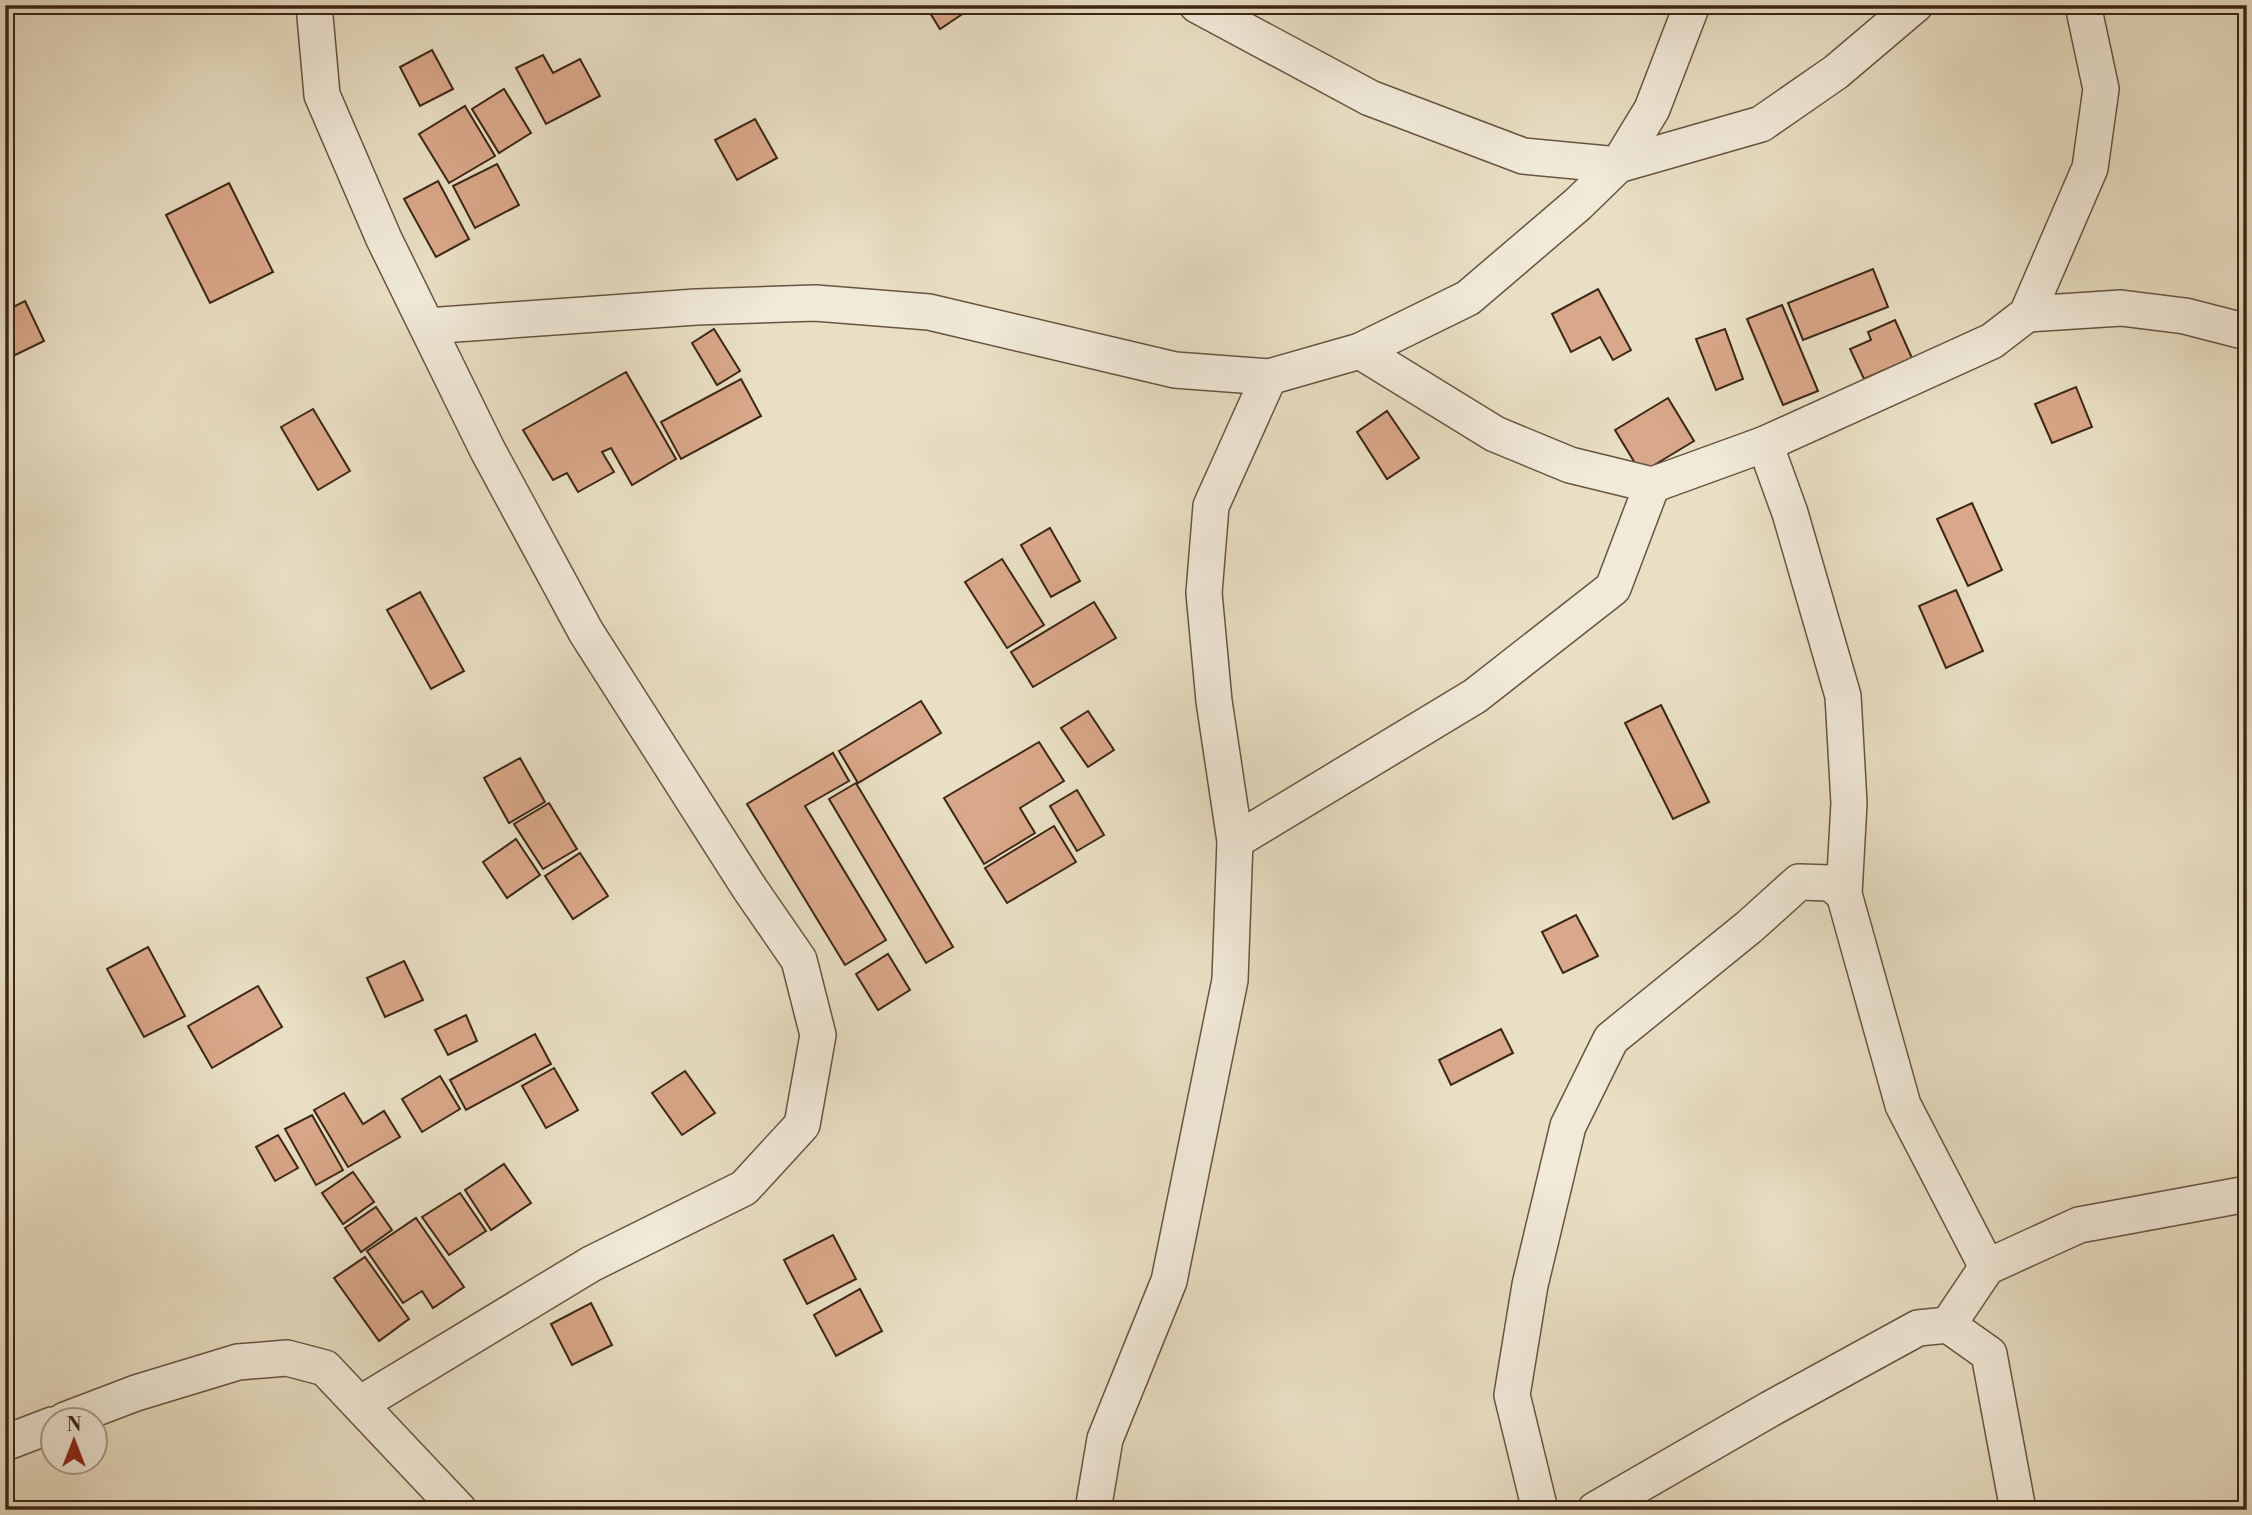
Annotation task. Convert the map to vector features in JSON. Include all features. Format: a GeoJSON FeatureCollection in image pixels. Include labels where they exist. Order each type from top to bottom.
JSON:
{"type":"FeatureCollection","features":[{"type":"Feature","properties":{"kind":"street"},"geometry":{"type":"LineString","coordinates":[[314,5],[322,95],[384,239],[487,449],[586,632],[750,889],[799,960],[818,1035],[802,1125],[744,1188],[591,1264],[360,1404]]}},
{"type":"Feature","properties":{"kind":"street"},"geometry":{"type":"LineString","coordinates":[[1197,5],[1370,98],[1395,108],[1523,156],[1618,165],[1761,124],[1836,72],[1915,5]]}},
{"type":"Feature","properties":{"kind":"street"},"geometry":{"type":"LineString","coordinates":[[427,326],[696,307],[815,303],[929,312],[1175,370],[1269,377],[1360,351],[1468,298],[1578,204],[1618,165],[1652,109],[1692,5]]}},
{"type":"Feature","properties":{"kind":"street"},"geometry":{"type":"LineString","coordinates":[[1360,351],[1494,434],[1570,465],[1652,485],[1765,444],[1992,341],[2027,314],[2090,168],[2101,89],[2083,5]]}},
{"type":"Feature","properties":{"kind":"street"},"geometry":{"type":"LineString","coordinates":[[2027,314],[2120,308],[2185,316],[2247,332]]}},
{"type":"Feature","properties":{"kind":"street"},"geometry":{"type":"LineString","coordinates":[[1093,1510],[1105,1439],[1168,1281],[1230,980],[1235,841],[1214,701],[1203,593],[1211,506],[1269,377]]}},
{"type":"Feature","properties":{"kind":"street"},"geometry":{"type":"LineString","coordinates":[[1765,444],[1790,513],[1843,696],[1849,803],[1844,894],[1903,1105],[1987,1267]]}},
{"type":"Feature","properties":{"kind":"street"},"geometry":{"type":"LineString","coordinates":[[1235,841],[1475,696],[1613,588],[1652,485]]}},
{"type":"Feature","properties":{"kind":"street"},"geometry":{"type":"LineString","coordinates":[[1540,1510],[1512,1395],[1530,1284],[1568,1126],[1574,1113],[1611,1039],[1799,883],[1829,883],[1844,894]]}},
{"type":"Feature","properties":{"kind":"street"},"geometry":{"type":"LineString","coordinates":[[1948,1325],[1987,1267],[2079,1225],[2247,1194]]}},
{"type":"Feature","properties":{"kind":"street"},"geometry":{"type":"LineString","coordinates":[[1595,1510],[1918,1328],[1948,1325],[1989,1354],[2018,1510]]}},
{"type":"Feature","properties":{"kind":"street"},"geometry":{"type":"LineString","coordinates":[[101,1406],[135,1393],[239,1362],[287,1358],[325,1367],[459,1510]]}},
{"type":"Feature","properties":{"kind":"street"},"geometry":{"type":"LineString","coordinates":[[5,1443],[38,1430]]}},
{"type":"Feature","properties":{"kind":"building"},"geometry":{"type":"Polygon","coordinates":[[[925,5],[964,5],[967,11],[940,29],[925,5]]]}},
{"type":"Feature","properties":{"kind":"building"},"geometry":{"type":"Polygon","coordinates":[[[432,50],[453,89],[420,106],[400,67],[432,50]]]}},
{"type":"Feature","properties":{"kind":"building"},"geometry":{"type":"Polygon","coordinates":[[[543,55],[553,73],[580,59],[600,96],[546,124],[516,68],[543,55]]]}},
{"type":"Feature","properties":{"kind":"building"},"geometry":{"type":"Polygon","coordinates":[[[504,89],[531,133],[499,153],[472,109],[504,89]]]}},
{"type":"Feature","properties":{"kind":"building"},"geometry":{"type":"Polygon","coordinates":[[[465,106],[495,156],[449,183],[419,134],[465,106]]]}},
{"type":"Feature","properties":{"kind":"building"},"geometry":{"type":"Polygon","coordinates":[[[755,119],[777,158],[737,180],[715,140],[755,119]]]}},
{"type":"Feature","properties":{"kind":"building"},"geometry":{"type":"Polygon","coordinates":[[[497,164],[519,205],[475,228],[453,186],[497,164]]]}},
{"type":"Feature","properties":{"kind":"building"},"geometry":{"type":"Polygon","coordinates":[[[438,181],[469,239],[436,257],[404,199],[438,181]]]}},
{"type":"Feature","properties":{"kind":"building"},"geometry":{"type":"Polygon","coordinates":[[[229,183],[273,272],[210,303],[166,215],[229,183]]]}},
{"type":"Feature","properties":{"kind":"building"},"geometry":{"type":"Polygon","coordinates":[[[1873,269],[1888,307],[1803,340],[1788,303],[1873,269]]]}},
{"type":"Feature","properties":{"kind":"building"},"geometry":{"type":"Polygon","coordinates":[[[1598,289],[1631,350],[1613,360],[1600,337],[1571,352],[1552,314],[1598,289]]]}},
{"type":"Feature","properties":{"kind":"building"},"geometry":{"type":"Polygon","coordinates":[[[25,301],[44,341],[5,360],[5,311],[25,301]]]}},
{"type":"Feature","properties":{"kind":"building"},"geometry":{"type":"Polygon","coordinates":[[[1782,305],[1818,391],[1783,405],[1747,319],[1782,305]]]}},
{"type":"Feature","properties":{"kind":"building"},"geometry":{"type":"Polygon","coordinates":[[[1895,320],[1912,358],[1864,379],[1850,349],[1871,340],[1868,332],[1895,320]]]}},
{"type":"Feature","properties":{"kind":"building"},"geometry":{"type":"Polygon","coordinates":[[[714,329],[740,371],[717,385],[692,343],[714,329]]]}},
{"type":"Feature","properties":{"kind":"building"},"geometry":{"type":"Polygon","coordinates":[[[1725,329],[1743,379],[1716,390],[1696,339],[1725,329]]]}},
{"type":"Feature","properties":{"kind":"building"},"geometry":{"type":"Polygon","coordinates":[[[626,372],[676,459],[632,485],[611,448],[602,452],[614,472],[578,492],[567,473],[553,480],[523,430],[626,372]]]}},
{"type":"Feature","properties":{"kind":"building"},"geometry":{"type":"Polygon","coordinates":[[[741,379],[761,416],[681,459],[661,422],[741,379]]]}},
{"type":"Feature","properties":{"kind":"building"},"geometry":{"type":"Polygon","coordinates":[[[2076,387],[2092,427],[2052,443],[2035,404],[2076,387]]]}},
{"type":"Feature","properties":{"kind":"building"},"geometry":{"type":"Polygon","coordinates":[[[1668,398],[1694,441],[1641,473],[1615,430],[1668,398]]]}},
{"type":"Feature","properties":{"kind":"building"},"geometry":{"type":"Polygon","coordinates":[[[313,409],[350,471],[318,490],[281,427],[313,409]]]}},
{"type":"Feature","properties":{"kind":"building"},"geometry":{"type":"Polygon","coordinates":[[[1387,411],[1419,458],[1387,479],[1357,432],[1387,411]]]}},
{"type":"Feature","properties":{"kind":"building"},"geometry":{"type":"Polygon","coordinates":[[[1972,503],[2002,570],[1968,586],[1937,519],[1972,503]]]}},
{"type":"Feature","properties":{"kind":"building"},"geometry":{"type":"Polygon","coordinates":[[[1050,528],[1080,581],[1051,597],[1021,545],[1050,528]]]}},
{"type":"Feature","properties":{"kind":"building"},"geometry":{"type":"Polygon","coordinates":[[[1002,559],[1044,625],[1007,648],[965,582],[1002,559]]]}},
{"type":"Feature","properties":{"kind":"building"},"geometry":{"type":"Polygon","coordinates":[[[1956,590],[1983,651],[1946,668],[1919,606],[1956,590]]]}},
{"type":"Feature","properties":{"kind":"building"},"geometry":{"type":"Polygon","coordinates":[[[420,592],[464,671],[431,689],[387,610],[420,592]]]}},
{"type":"Feature","properties":{"kind":"building"},"geometry":{"type":"Polygon","coordinates":[[[1094,602],[1116,638],[1033,687],[1011,652],[1094,602]]]}},
{"type":"Feature","properties":{"kind":"building"},"geometry":{"type":"Polygon","coordinates":[[[921,701],[941,733],[858,783],[839,751],[921,701]]]}},
{"type":"Feature","properties":{"kind":"building"},"geometry":{"type":"Polygon","coordinates":[[[1661,705],[1709,802],[1673,819],[1625,723],[1661,705]]]}},
{"type":"Feature","properties":{"kind":"building"},"geometry":{"type":"Polygon","coordinates":[[[1088,711],[1114,750],[1088,767],[1061,728],[1088,711]]]}},
{"type":"Feature","properties":{"kind":"building"},"geometry":{"type":"Polygon","coordinates":[[[1039,742],[1064,781],[1020,808],[1035,833],[984,864],[944,798],[1039,742]]]}},
{"type":"Feature","properties":{"kind":"building"},"geometry":{"type":"Polygon","coordinates":[[[833,753],[849,781],[805,806],[886,940],[845,965],[747,804],[833,753]]]}},
{"type":"Feature","properties":{"kind":"building"},"geometry":{"type":"Polygon","coordinates":[[[520,758],[545,802],[509,823],[484,778],[520,758]]]}},
{"type":"Feature","properties":{"kind":"building"},"geometry":{"type":"Polygon","coordinates":[[[856,783],[953,947],[926,963],[829,799],[856,783]]]}},
{"type":"Feature","properties":{"kind":"building"},"geometry":{"type":"Polygon","coordinates":[[[1077,790],[1104,835],[1077,851],[1050,806],[1077,790]]]}},
{"type":"Feature","properties":{"kind":"building"},"geometry":{"type":"Polygon","coordinates":[[[549,803],[577,849],[543,869],[514,824],[549,803]]]}},
{"type":"Feature","properties":{"kind":"building"},"geometry":{"type":"Polygon","coordinates":[[[1054,826],[1076,862],[1007,903],[985,868],[1054,826]]]}},
{"type":"Feature","properties":{"kind":"building"},"geometry":{"type":"Polygon","coordinates":[[[516,839],[540,875],[507,898],[483,862],[516,839]]]}},
{"type":"Feature","properties":{"kind":"building"},"geometry":{"type":"Polygon","coordinates":[[[580,853],[608,896],[573,919],[545,876],[580,853]]]}},
{"type":"Feature","properties":{"kind":"building"},"geometry":{"type":"Polygon","coordinates":[[[1576,915],[1598,956],[1563,973],[1542,932],[1576,915]]]}},
{"type":"Feature","properties":{"kind":"building"},"geometry":{"type":"Polygon","coordinates":[[[148,947],[185,1016],[144,1037],[107,969],[148,947]]]}},
{"type":"Feature","properties":{"kind":"building"},"geometry":{"type":"Polygon","coordinates":[[[888,954],[910,990],[878,1010],[856,974],[888,954]]]}},
{"type":"Feature","properties":{"kind":"building"},"geometry":{"type":"Polygon","coordinates":[[[404,961],[423,1000],[385,1017],[367,978],[404,961]]]}},
{"type":"Feature","properties":{"kind":"building"},"geometry":{"type":"Polygon","coordinates":[[[258,986],[282,1027],[212,1068],[188,1026],[258,986]]]}},
{"type":"Feature","properties":{"kind":"building"},"geometry":{"type":"Polygon","coordinates":[[[466,1015],[477,1041],[448,1055],[435,1030],[466,1015]]]}},
{"type":"Feature","properties":{"kind":"building"},"geometry":{"type":"Polygon","coordinates":[[[1501,1029],[1513,1053],[1451,1085],[1439,1060],[1501,1029]]]}},
{"type":"Feature","properties":{"kind":"building"},"geometry":{"type":"Polygon","coordinates":[[[535,1034],[551,1064],[466,1110],[450,1080],[535,1034]]]}},
{"type":"Feature","properties":{"kind":"building"},"geometry":{"type":"Polygon","coordinates":[[[554,1068],[578,1110],[546,1128],[522,1086],[554,1068]]]}},
{"type":"Feature","properties":{"kind":"building"},"geometry":{"type":"Polygon","coordinates":[[[685,1071],[715,1113],[682,1135],[652,1093],[685,1071]]]}},
{"type":"Feature","properties":{"kind":"building"},"geometry":{"type":"Polygon","coordinates":[[[440,1076],[460,1109],[422,1132],[402,1099],[440,1076]]]}},
{"type":"Feature","properties":{"kind":"building"},"geometry":{"type":"Polygon","coordinates":[[[344,1093],[363,1124],[384,1111],[400,1137],[348,1167],[314,1110],[344,1093]]]}},
{"type":"Feature","properties":{"kind":"building"},"geometry":{"type":"Polygon","coordinates":[[[312,1115],[343,1170],[316,1185],[285,1129],[312,1115]]]}},
{"type":"Feature","properties":{"kind":"building"},"geometry":{"type":"Polygon","coordinates":[[[278,1135],[298,1168],[275,1181],[256,1147],[278,1135]]]}},
{"type":"Feature","properties":{"kind":"building"},"geometry":{"type":"Polygon","coordinates":[[[504,1164],[531,1203],[491,1230],[465,1190],[504,1164]]]}},
{"type":"Feature","properties":{"kind":"building"},"geometry":{"type":"Polygon","coordinates":[[[353,1172],[374,1202],[343,1224],[322,1193],[353,1172]]]}},
{"type":"Feature","properties":{"kind":"building"},"geometry":{"type":"Polygon","coordinates":[[[460,1193],[486,1231],[449,1255],[422,1217],[460,1193]]]}},
{"type":"Feature","properties":{"kind":"building"},"geometry":{"type":"Polygon","coordinates":[[[376,1207],[392,1230],[361,1252],[345,1228],[376,1207]]]}},
{"type":"Feature","properties":{"kind":"building"},"geometry":{"type":"Polygon","coordinates":[[[416,1218],[464,1287],[433,1308],[422,1291],[403,1303],[367,1251],[416,1218]]]}},
{"type":"Feature","properties":{"kind":"building"},"geometry":{"type":"Polygon","coordinates":[[[833,1235],[856,1279],[807,1304],[784,1260],[833,1235]]]}},
{"type":"Feature","properties":{"kind":"building"},"geometry":{"type":"Polygon","coordinates":[[[365,1257],[409,1319],[379,1341],[334,1278],[365,1257]]]}},
{"type":"Feature","properties":{"kind":"building"},"geometry":{"type":"Polygon","coordinates":[[[860,1289],[882,1331],[836,1356],[814,1315],[860,1289]]]}},
{"type":"Feature","properties":{"kind":"building"},"geometry":{"type":"Polygon","coordinates":[[[591,1303],[612,1345],[572,1365],[551,1324],[591,1303]]]}}]}
